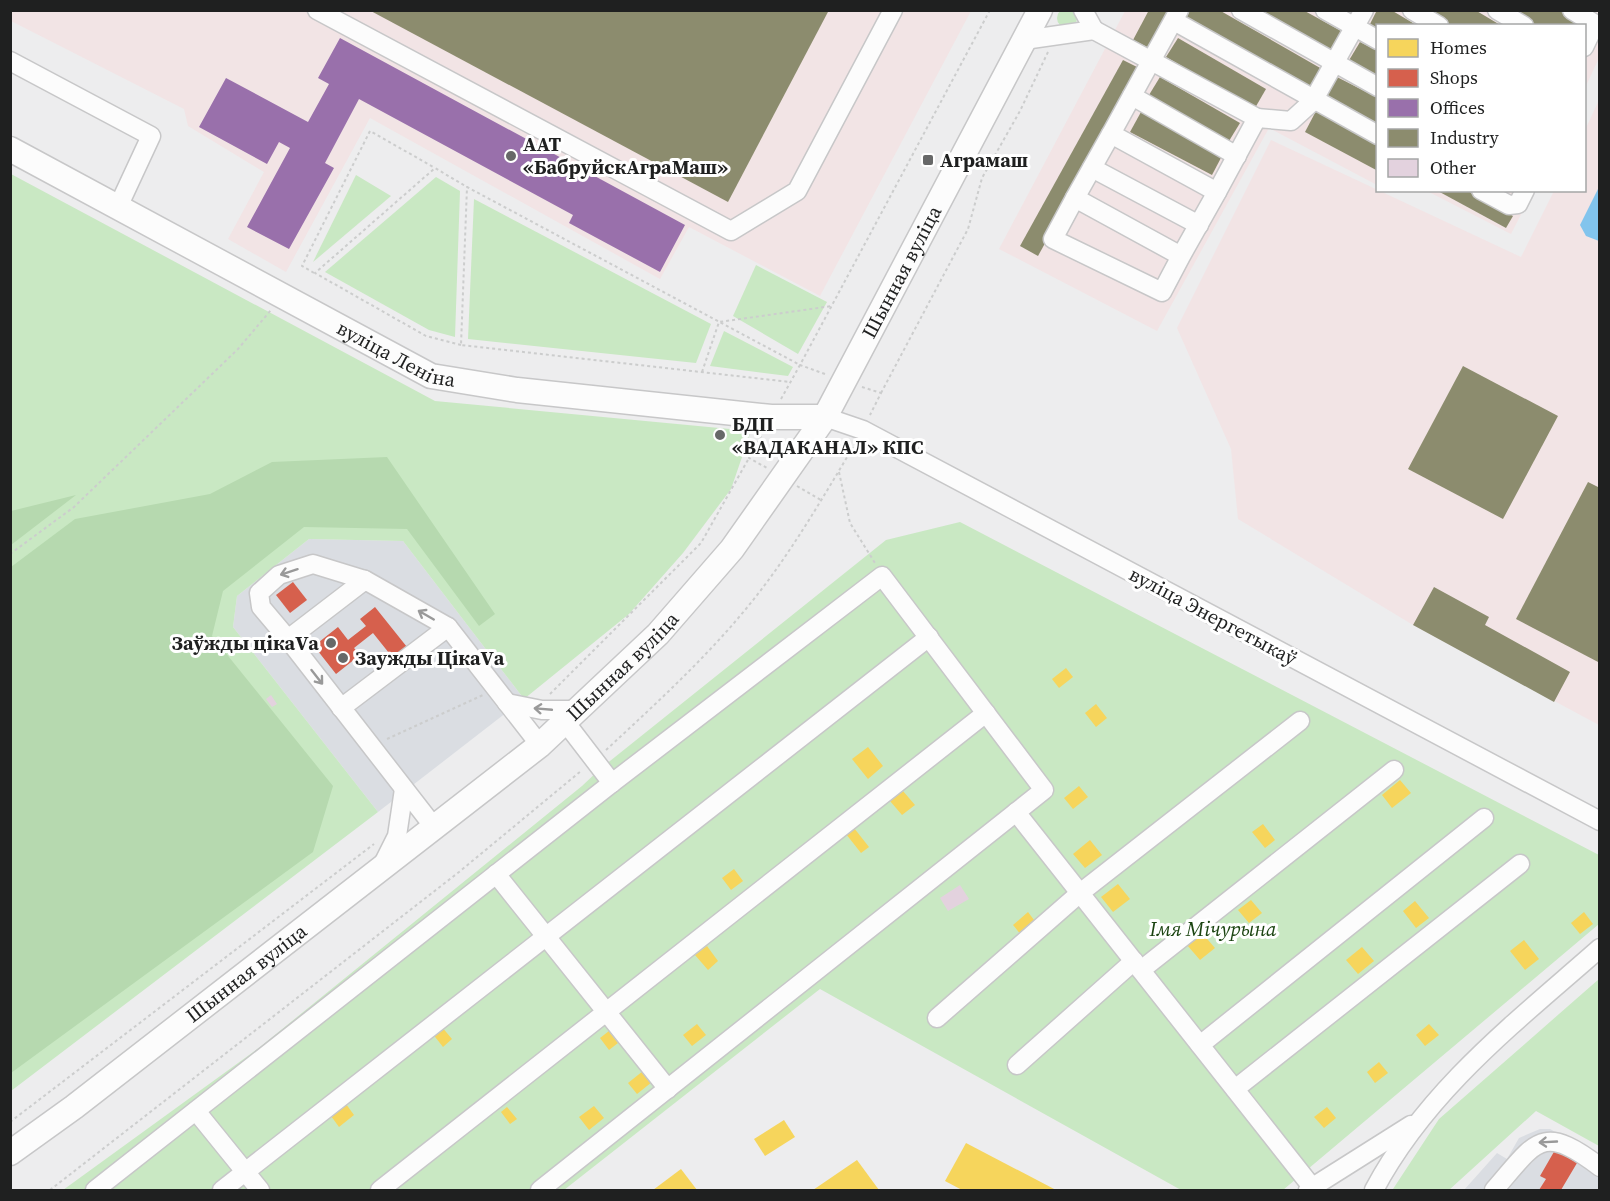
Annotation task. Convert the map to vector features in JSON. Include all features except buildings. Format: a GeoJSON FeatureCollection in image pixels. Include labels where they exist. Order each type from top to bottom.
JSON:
{"type":"FeatureCollection","features":[{"type":"Feature","properties":{"kind":"main road","name":"Шынная вуліца"},"geometry":{"type":"LineString","coordinates":[[10,1153],[74,1107],[540,745],[573,716],[665,625],[732,549],[825,417],[1040,10]]}},
{"type":"Feature","properties":{"kind":"main road","name":"вуліца Леніна"},"geometry":{"type":"LineString","coordinates":[[10,149],[430,376],[517,390],[771,417],[825,417]]}},
{"type":"Feature","properties":{"kind":"street"},"geometry":{"type":"LineString","coordinates":[[317,10],[731,231],[797,191],[893,10]]}},
{"type":"Feature","properties":{"kind":"street"},"geometry":{"type":"LineString","coordinates":[[1083,10],[1094,30],[1257,118],[1291,121],[1313,101],[1364,10]]}},
{"type":"Feature","properties":{"kind":"street"},"geometry":{"type":"LineString","coordinates":[[1241,10],[1376,86]]}},
{"type":"Feature","properties":{"kind":"street"},"geometry":{"type":"LineString","coordinates":[[1325,10],[1376,39]]}},
{"type":"Feature","properties":{"kind":"street"},"geometry":{"type":"LineString","coordinates":[[1412,10],[1436,24]]}},
{"type":"Feature","properties":{"kind":"street"},"geometry":{"type":"LineString","coordinates":[[1497,10],[1521,24]]}},
{"type":"Feature","properties":{"kind":"street"},"geometry":{"type":"LineString","coordinates":[[1572,10],[1595,24],[1586,43]]}},
{"type":"Feature","properties":{"kind":"street"},"geometry":{"type":"LineString","coordinates":[[1257,118],[1162,292],[1053,239],[1176,16],[1313,101],[1376,134]]}},
{"type":"Feature","properties":{"kind":"street"},"geometry":{"type":"LineString","coordinates":[[1024,40],[1094,30]]}},
{"type":"Feature","properties":{"kind":"street"},"geometry":{"type":"LineString","coordinates":[[10,61],[151,136],[118,207]]}},
{"type":"Feature","properties":{"kind":"street"},"geometry":{"type":"LineString","coordinates":[[1132,96],[1237,156]]}},
{"type":"Feature","properties":{"kind":"street"},"geometry":{"type":"LineString","coordinates":[[1111,134],[1217,192]]}},
{"type":"Feature","properties":{"kind":"street"},"geometry":{"type":"LineString","coordinates":[[1092,168],[1199,225]]}},
{"type":"Feature","properties":{"kind":"street"},"geometry":{"type":"LineString","coordinates":[[1485,192],[1509,205],[1518,204],[1524,192]]}},
{"type":"Feature","properties":{"kind":"street"},"geometry":{"type":"LineString","coordinates":[[1075,198],[1181,256]]}},
{"type":"Feature","properties":{"kind":"street","name":"вуліца Энергетыкаў"},"geometry":{"type":"LineString","coordinates":[[825,417],[863,430],[1599,821]]}},
{"type":"Feature","properties":{"kind":"street"},"geometry":{"type":"LineString","coordinates":[[434,827],[261,607],[259,593],[279,575],[314,564],[365,580],[448,627],[540,745]]}},
{"type":"Feature","properties":{"kind":"street"},"geometry":{"type":"LineString","coordinates":[[95,1191],[612,783],[882,576],[1044,790],[540,1191]]}},
{"type":"Feature","properties":{"kind":"street"},"geometry":{"type":"LineString","coordinates":[[288,639],[365,580]]}},
{"type":"Feature","properties":{"kind":"street"},"geometry":{"type":"LineString","coordinates":[[341,708],[448,627]]}},
{"type":"Feature","properties":{"kind":"street"},"geometry":{"type":"LineString","coordinates":[[222,1191],[929,638]]}},
{"type":"Feature","properties":{"kind":"street"},"geometry":{"type":"LineString","coordinates":[[502,696],[542,710],[573,716],[594,760],[612,783]]}},
{"type":"Feature","properties":{"kind":"street"},"geometry":{"type":"LineString","coordinates":[[380,1191],[986,713]]}},
{"type":"Feature","properties":{"kind":"street"},"geometry":{"type":"LineString","coordinates":[[937,1018],[1080,893],[1300,721]]}},
{"type":"Feature","properties":{"kind":"street"},"geometry":{"type":"LineString","coordinates":[[1017,1065],[1137,966],[1394,770]]}},
{"type":"Feature","properties":{"kind":"street"},"geometry":{"type":"LineString","coordinates":[[380,869],[400,824],[404,789]]}},
{"type":"Feature","properties":{"kind":"street"},"geometry":{"type":"LineString","coordinates":[[1016,812],[1235,1089],[1310,1189],[1418,1121]]}},
{"type":"Feature","properties":{"kind":"street"},"geometry":{"type":"LineString","coordinates":[[1200,1045],[1484,818]]}},
{"type":"Feature","properties":{"kind":"street"},"geometry":{"type":"LineString","coordinates":[[1235,1089],[1520,864]]}},
{"type":"Feature","properties":{"kind":"street"},"geometry":{"type":"LineString","coordinates":[[496,874],[668,1089]]}},
{"type":"Feature","properties":{"kind":"street"},"geometry":{"type":"LineString","coordinates":[[1374,1191],[1418,1121],[1465,1067],[1599,948]]}},
{"type":"Feature","properties":{"kind":"street"},"geometry":{"type":"LineString","coordinates":[[196,1111],[260,1191]]}},
{"type":"Feature","properties":{"kind":"street"},"geometry":{"type":"LineString","coordinates":[[1494,1191],[1537,1143],[1555,1140],[1580,1152],[1599,1167]]}},
{"type":"Feature","properties":{"kind":"path"},"geometry":{"type":"LineString","coordinates":[[547,696],[701,543],[832,306],[990,10]]}},
{"type":"Feature","properties":{"kind":"path"},"geometry":{"type":"LineString","coordinates":[[50,1191],[459,872],[594,760],[690,671],[764,586],[822,500],[863,430],[968,229],[981,178],[1020,111],[1056,36]]}},
{"type":"Feature","properties":{"kind":"path"},"geometry":{"type":"LineString","coordinates":[[790,382],[461,345],[426,336],[302,266],[370,131],[467,187],[800,365],[881,393]]}},
{"type":"Feature","properties":{"kind":"path"},"geometry":{"type":"LineString","coordinates":[[315,273],[435,168]]}},
{"type":"Feature","properties":{"kind":"path"},"geometry":{"type":"LineString","coordinates":[[461,345],[467,187]]}},
{"type":"Feature","properties":{"kind":"path"},"geometry":{"type":"LineString","coordinates":[[10,554],[74,507],[238,349],[282,296]]}},
{"type":"Feature","properties":{"kind":"path"},"geometry":{"type":"LineString","coordinates":[[719,322],[832,306]]}},
{"type":"Feature","properties":{"kind":"path"},"geometry":{"type":"LineString","coordinates":[[702,372],[719,322]]}},
{"type":"Feature","properties":{"kind":"path"},"geometry":{"type":"LineString","coordinates":[[749,458],[822,500]]}},
{"type":"Feature","properties":{"kind":"path"},"geometry":{"type":"LineString","coordinates":[[839,471],[850,523],[882,576]]}},
{"type":"Feature","properties":{"kind":"path"},"geometry":{"type":"LineString","coordinates":[[371,746],[502,696]]}},
{"type":"Feature","properties":{"kind":"path"},"geometry":{"type":"LineString","coordinates":[[10,1122],[400,824]]}},
{"type":"Feature","properties":{"kind":"shaded area","name":"ААТ «БабруйскАграМаш»"},"geometry":{"type":"Polygon","coordinates":[[[10,11],[971,11],[820,296],[689,227],[660,279],[370,118],[286,272],[228,239],[264,172],[188,126],[184,109],[11,21],[10,11]]]}},
{"type":"Feature","properties":{"kind":"shaded area"},"geometry":{"type":"Polygon","coordinates":[[[1125,11],[1599,11],[1599,58],[1586,86],[1586,24],[1376,24],[1376,184],[1269,128],[1157,331],[999,249],[1125,11]]]}},
{"type":"Feature","properties":{"kind":"shaded area"},"geometry":{"type":"Polygon","coordinates":[[[1599,100],[1599,725],[1413,625],[1238,519],[1231,449],[1177,328],[1271,140],[1376,189],[1376,192],[1382,192],[1521,257],[1554,192],[1586,192],[1586,128],[1599,100]]]}},
{"type":"Feature","properties":{"kind":"shaded area"},"geometry":{"type":"Polygon","coordinates":[[[1429,192],[1532,192],[1511,234],[1429,192]]]}},
{"type":"Feature","properties":{"kind":"shaded area"},"geometry":{"type":"Polygon","coordinates":[[[309,539],[403,541],[524,699],[378,812],[233,627],[237,596],[309,539]]]}},
{"type":"Feature","properties":{"kind":"shaded area"},"geometry":{"type":"Polygon","coordinates":[[[1540,1129],[1550,1129],[1599,1157],[1599,1190],[1464,1190],[1497,1153],[1507,1159],[1519,1138],[1540,1129]]]}},
{"type":"Feature","properties":{"kind":"green space"},"geometry":{"type":"Polygon","coordinates":[[[1067,8],[1074,11],[1077,18],[1074,25],[1067,28],[1060,25],[1057,18],[1060,11],[1067,8]]]}},
{"type":"Feature","properties":{"kind":"green space"},"geometry":{"type":"Polygon","coordinates":[[[11,174],[435,401],[751,431],[731,489],[683,553],[629,614],[524,699],[403,541],[309,539],[237,596],[233,627],[378,812],[11,1091],[11,174]]]}},
{"type":"Feature","properties":{"kind":"green space"},"geometry":{"type":"Polygon","coordinates":[[[356,175],[391,196],[313,262],[356,175]]]}},
{"type":"Feature","properties":{"kind":"green space"},"geometry":{"type":"Polygon","coordinates":[[[436,177],[460,191],[455,337],[429,330],[325,272],[436,177]]]}},
{"type":"Feature","properties":{"kind":"green space"},"geometry":{"type":"Polygon","coordinates":[[[474,199],[711,324],[696,363],[468,339],[474,199]]]}},
{"type":"Feature","properties":{"kind":"green space"},"geometry":{"type":"Polygon","coordinates":[[[756,265],[827,302],[798,354],[733,316],[756,265]]]}},
{"type":"Feature","properties":{"kind":"green space"},"geometry":{"type":"Polygon","coordinates":[[[724,331],[793,367],[788,376],[710,366],[724,331]]]}},
{"type":"Feature","properties":{"kind":"green space"},"geometry":{"type":"Polygon","coordinates":[[[387,457],[495,614],[479,626],[407,529],[304,527],[223,591],[212,636],[333,786],[313,852],[11,1073],[11,567],[75,519],[210,494],[272,462],[387,457]]]}},
{"type":"Feature","properties":{"kind":"green space"},"geometry":{"type":"Polygon","coordinates":[[[76,495],[11,545],[11,511],[76,495]]]}},
{"type":"Feature","properties":{"kind":"green space","name":"Імя Мічурына"},"geometry":{"type":"Polygon","coordinates":[[[960,522],[1599,855],[1599,924],[1283,1190],[1181,1190],[820,989],[564,1190],[63,1190],[260,1047],[600,769],[886,540],[960,522]]]}},
{"type":"Feature","properties":{"kind":"green space"},"geometry":{"type":"Polygon","coordinates":[[[1599,979],[1599,1146],[1536,1111],[1449,1190],[1393,1189],[1439,1119],[1599,979]]]}},
{"type":"Feature","properties":{"kind":"water"},"geometry":{"type":"Polygon","coordinates":[[[1599,187],[1600,241],[1586,236],[1580,225],[1599,187]]]}},
{"type":"Feature","properties":{"kind":"place","name":"ААТ «БабруйскАграМаш»"},"geometry":{"type":"Point","coordinates":[511,156]}},
{"type":"Feature","properties":{"kind":"place","name":"Аграмаш"},"geometry":{"type":"Point","coordinates":[928,160]}},
{"type":"Feature","properties":{"kind":"place","name":"БДП «ВАДАКАНАЛ» КПС"},"geometry":{"type":"Point","coordinates":[720,435]}},
{"type":"Feature","properties":{"kind":"place","name":"Заўжды цікаVа"},"geometry":{"type":"Point","coordinates":[331,643]}},
{"type":"Feature","properties":{"kind":"place","name":"Заужды ЦікаVа"},"geometry":{"type":"Point","coordinates":[343,658]}}]}
